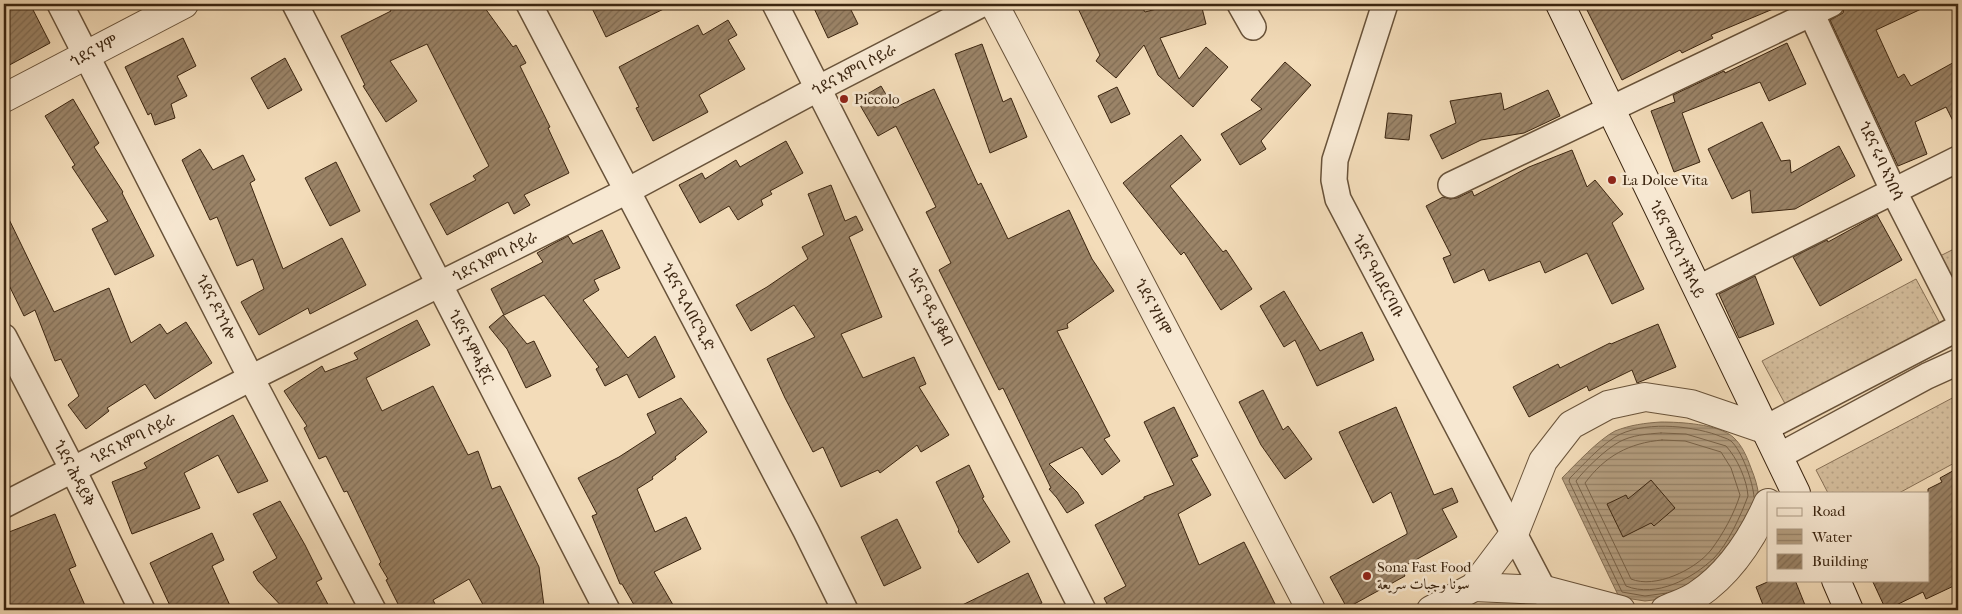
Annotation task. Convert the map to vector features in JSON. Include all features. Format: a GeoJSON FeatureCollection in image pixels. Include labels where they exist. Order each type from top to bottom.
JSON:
{"type":"FeatureCollection","features":[{"type":"Feature","properties":{"kind":"street","name":"ጎደና ዶንጎሎ"},"geometry":{"type":"LineString","coordinates":[[60,4],[251,378],[373,610]]}},
{"type":"Feature","properties":{"kind":"street","name":"ጎደና ሃም"},"geometry":{"type":"LineString","coordinates":[[4,98],[184,4]]}},
{"type":"Feature","properties":{"kind":"street","name":"ጎደና ኦምሓጀር"},"geometry":{"type":"LineString","coordinates":[[295,4],[604,609]]}},
{"type":"Feature","properties":{"kind":"street","name":"ጎደና ዒላበርዒድ"},"geometry":{"type":"LineString","coordinates":[[529,4],[806,531],[845,610]]}},
{"type":"Feature","properties":{"kind":"street","name":"ጎደና ዓዲ ያቆብ"},"geometry":{"type":"LineString","coordinates":[[775,4],[1083,610]]}},
{"type":"Feature","properties":{"kind":"street","name":"ጎደና እምባ ሶይራ"},"geometry":{"type":"LineString","coordinates":[[4,505],[251,378],[627,191],[819,88],[982,4]]}},
{"type":"Feature","properties":{"kind":"street","name":"ጎደና ሃዘሞ"},"geometry":{"type":"LineString","coordinates":[[994,4],[1312,610]]}},
{"type":"Feature","properties":{"kind":"street"},"geometry":{"type":"LineString","coordinates":[[1240,4],[1253,27]]}},
{"type":"Feature","properties":{"kind":"street","name":"ጎደና ዓብደርባቡ"},"geometry":{"type":"LineString","coordinates":[[1385,4],[1335,160],[1334,180],[1338,199],[1549,600]]}},
{"type":"Feature","properties":{"kind":"street","name":"ጎደና ማርሳ ተኽላይ"},"geometry":{"type":"LineString","coordinates":[[1560,4],[1796,492]]}},
{"type":"Feature","properties":{"kind":"street"},"geometry":{"type":"LineString","coordinates":[[1451,185],[1610,110],[1817,7]]}},
{"type":"Feature","properties":{"kind":"street","name":"ጎደና ሩባ ኣንበሳ"},"geometry":{"type":"LineString","coordinates":[[1817,7],[1893,190],[1958,317]]}},
{"type":"Feature","properties":{"kind":"street"},"geometry":{"type":"LineString","coordinates":[[1697,289],[1958,159]]}},
{"type":"Feature","properties":{"kind":"street"},"geometry":{"type":"LineString","coordinates":[[1431,610],[1474,587],[1514,534],[1543,461],[1572,425],[1608,405],[1645,397],[1691,404],[1764,429],[1958,328]]}},
{"type":"Feature","properties":{"kind":"street","name":"ጎደና ሕዳይቅ"},"geometry":{"type":"LineString","coordinates":[[4,337],[73,470],[142,610]]}},
{"type":"Feature","properties":{"kind":"street"},"geometry":{"type":"LineString","coordinates":[[1773,492],[1779,456],[1928,376],[1958,362]]}},
{"type":"Feature","properties":{"kind":"street"},"geometry":{"type":"LineString","coordinates":[[1665,610],[1696,596],[1726,572],[1750,538],[1767,506]]}},
{"type":"Feature","properties":{"kind":"street"},"geometry":{"type":"LineString","coordinates":[[1837,582],[1849,610]]}},
{"type":"Feature","properties":{"kind":"street"},"geometry":{"type":"LineString","coordinates":[[1474,587],[1621,610]]}},
{"type":"Feature","properties":{"kind":"shaded area"},"geometry":{"type":"Polygon","coordinates":[[[1958,247],[1958,307],[1934,259],[1958,247]]]}},
{"type":"Feature","properties":{"kind":"shaded area"},"geometry":{"type":"Polygon","coordinates":[[[1916,279],[1944,331],[1790,413],[1762,361],[1916,279]]]}},
{"type":"Feature","properties":{"kind":"shaded area"},"geometry":{"type":"Polygon","coordinates":[[[1958,395],[1958,461],[1901,492],[1827,492],[1816,470],[1958,395]]]}},
{"type":"Feature","properties":{"kind":"water"},"geometry":{"type":"Polygon","coordinates":[[[1661,422],[1688,423],[1709,427],[1718,429],[1733,437],[1742,447],[1748,460],[1759,498],[1724,564],[1662,599],[1645,601],[1619,597],[1562,478],[1594,446],[1615,431],[1626,427],[1661,422]]]}},
{"type":"Feature","properties":{"kind":"building"},"geometry":{"type":"Polygon","coordinates":[[[4,4],[30,4],[50,43],[4,68],[4,4]]]}},
{"type":"Feature","properties":{"kind":"building"},"geometry":{"type":"Polygon","coordinates":[[[387,4],[482,4],[513,47],[516,45],[526,63],[520,66],[550,127],[548,128],[569,173],[524,195],[530,205],[514,214],[508,202],[447,235],[430,204],[476,180],[473,176],[489,166],[427,44],[390,61],[417,101],[386,122],[363,86],[365,85],[341,36],[391,11],[387,4]]]}},
{"type":"Feature","properties":{"kind":"building"},"geometry":{"type":"Polygon","coordinates":[[[590,4],[674,4],[606,37],[590,4]]]}},
{"type":"Feature","properties":{"kind":"building"},"geometry":{"type":"Polygon","coordinates":[[[812,4],[848,4],[858,24],[828,38],[812,4]]]}},
{"type":"Feature","properties":{"kind":"building"},"geometry":{"type":"Polygon","coordinates":[[[1076,4],[1140,4],[1145,12],[1176,4],[1201,4],[1206,24],[1160,38],[1179,79],[1206,47],[1228,67],[1193,107],[1158,75],[1144,45],[1116,78],[1096,61],[1100,55],[1076,4]]]}},
{"type":"Feature","properties":{"kind":"building"},"geometry":{"type":"Polygon","coordinates":[[[1584,4],[1785,4],[1711,35],[1713,38],[1682,53],[1680,50],[1622,80],[1584,4]]]}},
{"type":"Feature","properties":{"kind":"building"},"geometry":{"type":"Polygon","coordinates":[[[1845,4],[1932,4],[1876,30],[1898,78],[1904,74],[1911,86],[1958,60],[1958,131],[1946,107],[1915,122],[1927,154],[1898,166],[1830,20],[1843,13],[1845,4]]]}},
{"type":"Feature","properties":{"kind":"building"},"geometry":{"type":"Polygon","coordinates":[[[728,20],[737,35],[728,40],[745,69],[699,95],[708,112],[653,141],[636,108],[639,107],[619,67],[698,25],[703,35],[728,20]]]}},
{"type":"Feature","properties":{"kind":"building"},"geometry":{"type":"Polygon","coordinates":[[[183,38],[196,66],[177,76],[187,96],[171,104],[175,118],[155,125],[151,113],[148,115],[125,67],[183,38]]]}},
{"type":"Feature","properties":{"kind":"building"},"geometry":{"type":"Polygon","coordinates":[[[1787,43],[1806,84],[1769,101],[1760,82],[1682,113],[1700,162],[1674,172],[1651,111],[1675,102],[1673,95],[1724,71],[1725,73],[1787,43]]]}},
{"type":"Feature","properties":{"kind":"building"},"geometry":{"type":"Polygon","coordinates":[[[982,44],[1003,102],[1011,98],[1027,137],[990,153],[955,54],[982,44]]]}},
{"type":"Feature","properties":{"kind":"building"},"geometry":{"type":"Polygon","coordinates":[[[285,58],[302,90],[268,109],[251,78],[285,58]]]}},
{"type":"Feature","properties":{"kind":"building"},"geometry":{"type":"Polygon","coordinates":[[[1285,62],[1311,85],[1261,141],[1266,149],[1240,165],[1221,134],[1262,109],[1251,100],[1285,62]]]}},
{"type":"Feature","properties":{"kind":"building"},"geometry":{"type":"Polygon","coordinates":[[[881,86],[894,108],[934,89],[978,185],[981,183],[1008,239],[1069,210],[1092,259],[1114,291],[1067,324],[1068,328],[1057,331],[1110,436],[1104,439],[1120,461],[1102,475],[1082,447],[1049,464],[1077,492],[1084,503],[1067,513],[1049,489],[1051,488],[1003,388],[999,390],[939,270],[951,263],[926,212],[936,207],[896,126],[878,136],[857,100],[881,86]]]}},
{"type":"Feature","properties":{"kind":"building"},"geometry":{"type":"Polygon","coordinates":[[[1117,87],[1130,114],[1111,123],[1098,96],[1117,87]]]}},
{"type":"Feature","properties":{"kind":"building"},"geometry":{"type":"Polygon","coordinates":[[[1548,90],[1560,116],[1524,133],[1481,140],[1442,159],[1430,135],[1456,123],[1450,101],[1501,93],[1504,110],[1548,90]]]}},
{"type":"Feature","properties":{"kind":"building"},"geometry":{"type":"Polygon","coordinates":[[[73,99],[99,143],[94,147],[123,192],[154,256],[115,275],[92,229],[108,221],[72,167],[75,165],[45,116],[73,99]]]}},
{"type":"Feature","properties":{"kind":"building"},"geometry":{"type":"Polygon","coordinates":[[[1388,113],[1412,115],[1409,140],[1385,138],[1388,113]]]}},
{"type":"Feature","properties":{"kind":"building"},"geometry":{"type":"Polygon","coordinates":[[[1762,122],[1781,161],[1790,160],[1791,173],[1839,146],[1855,176],[1795,209],[1752,213],[1750,190],[1732,199],[1708,149],[1762,122]]]}},
{"type":"Feature","properties":{"kind":"building"},"geometry":{"type":"Polygon","coordinates":[[[1181,135],[1201,160],[1170,186],[1223,252],[1226,250],[1252,289],[1221,310],[1184,252],[1181,255],[1123,183],[1181,135]]]}},
{"type":"Feature","properties":{"kind":"building"},"geometry":{"type":"Polygon","coordinates":[[[786,141],[803,173],[770,191],[772,194],[761,200],[763,205],[738,220],[729,206],[700,223],[679,185],[702,173],[705,179],[736,160],[740,167],[786,141]]]}},
{"type":"Feature","properties":{"kind":"building"},"geometry":{"type":"Polygon","coordinates":[[[200,149],[213,170],[243,155],[255,180],[250,183],[283,269],[342,238],[366,285],[310,314],[308,308],[259,335],[241,302],[264,289],[253,259],[237,266],[217,217],[210,220],[182,160],[200,149]]]}},
{"type":"Feature","properties":{"kind":"building"},"geometry":{"type":"Polygon","coordinates":[[[1572,150],[1587,187],[1595,180],[1623,214],[1612,223],[1644,289],[1612,304],[1587,253],[1545,273],[1540,261],[1489,281],[1484,269],[1454,283],[1443,258],[1451,255],[1426,206],[1443,197],[1457,198],[1472,191],[1474,196],[1529,167],[1572,150]]]}},
{"type":"Feature","properties":{"kind":"building"},"geometry":{"type":"Polygon","coordinates":[[[336,162],[360,211],[330,226],[305,178],[336,162]]]}},
{"type":"Feature","properties":{"kind":"building"},"geometry":{"type":"Polygon","coordinates":[[[831,185],[845,221],[856,216],[863,230],[849,237],[882,317],[841,334],[863,378],[914,357],[926,384],[919,387],[949,435],[921,452],[917,445],[880,473],[878,470],[841,487],[823,447],[813,452],[767,359],[815,337],[794,305],[751,331],[736,305],[767,287],[808,259],[802,247],[824,235],[808,194],[831,185]]]}},
{"type":"Feature","properties":{"kind":"building"},"geometry":{"type":"Polygon","coordinates":[[[4,209],[54,312],[109,288],[131,343],[160,324],[167,334],[186,322],[212,363],[155,399],[145,384],[107,408],[109,411],[86,429],[68,405],[79,396],[61,359],[55,361],[35,310],[24,316],[4,275],[4,209]]]}},
{"type":"Feature","properties":{"kind":"building"},"geometry":{"type":"Polygon","coordinates":[[[1877,215],[1902,260],[1820,306],[1793,257],[1827,240],[1828,242],[1877,215]]]}},
{"type":"Feature","properties":{"kind":"building"},"geometry":{"type":"Polygon","coordinates":[[[602,230],[620,268],[594,280],[599,290],[583,300],[628,358],[655,336],[675,377],[639,398],[627,374],[605,386],[596,369],[599,367],[544,295],[504,315],[491,289],[543,262],[537,253],[568,236],[573,244],[602,230]]]}},
{"type":"Feature","properties":{"kind":"building"},"geometry":{"type":"Polygon","coordinates":[[[1755,276],[1774,324],[1739,338],[1719,294],[1755,276]]]}},
{"type":"Feature","properties":{"kind":"building"},"geometry":{"type":"Polygon","coordinates":[[[1284,291],[1320,351],[1362,332],[1374,360],[1317,386],[1295,340],[1284,347],[1260,306],[1284,291]]]}},
{"type":"Feature","properties":{"kind":"building"},"geometry":{"type":"Polygon","coordinates":[[[503,315],[527,344],[534,341],[551,376],[526,388],[507,349],[489,327],[503,315]]]}},
{"type":"Feature","properties":{"kind":"building"},"geometry":{"type":"Polygon","coordinates":[[[417,320],[430,345],[366,378],[382,411],[433,386],[468,455],[478,451],[492,489],[500,486],[539,567],[544,606],[509,610],[486,610],[469,579],[433,600],[438,610],[401,610],[386,580],[388,579],[379,564],[381,562],[347,491],[344,492],[326,456],[319,459],[304,428],[307,426],[284,391],[322,366],[325,372],[358,359],[354,353],[417,320]]]}},
{"type":"Feature","properties":{"kind":"building"},"geometry":{"type":"Polygon","coordinates":[[[1658,324],[1676,367],[1637,383],[1632,370],[1589,391],[1587,386],[1529,417],[1513,387],[1558,364],[1560,368],[1610,343],[1658,324]]]}},
{"type":"Feature","properties":{"kind":"building"},"geometry":{"type":"Polygon","coordinates":[[[1263,390],[1283,430],[1288,426],[1312,459],[1285,479],[1261,445],[1239,402],[1263,390]]]}},
{"type":"Feature","properties":{"kind":"building"},"geometry":{"type":"Polygon","coordinates":[[[681,398],[707,432],[652,477],[653,479],[637,489],[655,532],[686,517],[701,549],[654,572],[676,610],[637,610],[622,584],[620,584],[592,516],[597,514],[578,478],[619,457],[656,433],[647,414],[681,398]]]}},
{"type":"Feature","properties":{"kind":"building"},"geometry":{"type":"Polygon","coordinates":[[[1174,407],[1198,456],[1191,459],[1211,495],[1178,514],[1199,565],[1244,542],[1278,610],[1110,610],[1104,598],[1126,586],[1095,525],[1144,499],[1144,497],[1174,485],[1144,422],[1174,407]]]}},
{"type":"Feature","properties":{"kind":"building"},"geometry":{"type":"Polygon","coordinates":[[[1396,407],[1434,495],[1452,488],[1458,502],[1442,509],[1457,537],[1401,568],[1405,576],[1347,608],[1330,577],[1407,534],[1407,532],[1391,492],[1373,503],[1339,432],[1396,407]]]}},
{"type":"Feature","properties":{"kind":"building"},"geometry":{"type":"Polygon","coordinates":[[[233,415],[268,481],[238,493],[218,455],[184,473],[200,508],[132,534],[112,482],[147,468],[144,463],[233,415]]]}},
{"type":"Feature","properties":{"kind":"building"},"geometry":{"type":"Polygon","coordinates":[[[969,465],[984,497],[982,498],[1010,542],[978,563],[958,531],[936,482],[969,465]]]}},
{"type":"Feature","properties":{"kind":"building"},"geometry":{"type":"Polygon","coordinates":[[[1958,468],[1958,584],[1926,599],[1923,592],[1886,610],[1873,582],[1930,582],[1930,492],[1928,492],[1928,489],[1942,482],[1940,478],[1958,468]]]}},
{"type":"Feature","properties":{"kind":"building"},"geometry":{"type":"Polygon","coordinates":[[[1651,480],[1675,508],[1654,526],[1651,523],[1623,537],[1607,504],[1626,495],[1628,499],[1651,480]]]}},
{"type":"Feature","properties":{"kind":"building"},"geometry":{"type":"Polygon","coordinates":[[[280,501],[322,579],[316,582],[331,610],[285,610],[258,581],[253,572],[277,558],[253,514],[280,501]]]}},
{"type":"Feature","properties":{"kind":"building"},"geometry":{"type":"Polygon","coordinates":[[[55,514],[76,566],[69,569],[87,610],[4,610],[4,534],[55,514]]]}},
{"type":"Feature","properties":{"kind":"building"},"geometry":{"type":"Polygon","coordinates":[[[897,519],[921,568],[884,586],[861,537],[897,519]]]}},
{"type":"Feature","properties":{"kind":"building"},"geometry":{"type":"Polygon","coordinates":[[[212,533],[224,560],[212,566],[232,610],[172,610],[150,563],[212,533]]]}},
{"type":"Feature","properties":{"kind":"building"},"geometry":{"type":"Polygon","coordinates":[[[1028,573],[1042,603],[1028,610],[952,610],[1028,573]]]}},
{"type":"Feature","properties":{"kind":"building"},"geometry":{"type":"Polygon","coordinates":[[[1767,582],[1796,582],[1807,610],[1765,610],[1756,587],[1767,582]]]}},
{"type":"Feature","properties":{"kind":"place","name":"Piccolo"},"geometry":{"type":"Point","coordinates":[844,99]}},
{"type":"Feature","properties":{"kind":"place","name":"La Dolce Vita"},"geometry":{"type":"Point","coordinates":[1612,180]}},
{"type":"Feature","properties":{"kind":"place","name":"Sona Fast Food سونا وجبات سريعة"},"geometry":{"type":"Point","coordinates":[1367,576]}}]}
